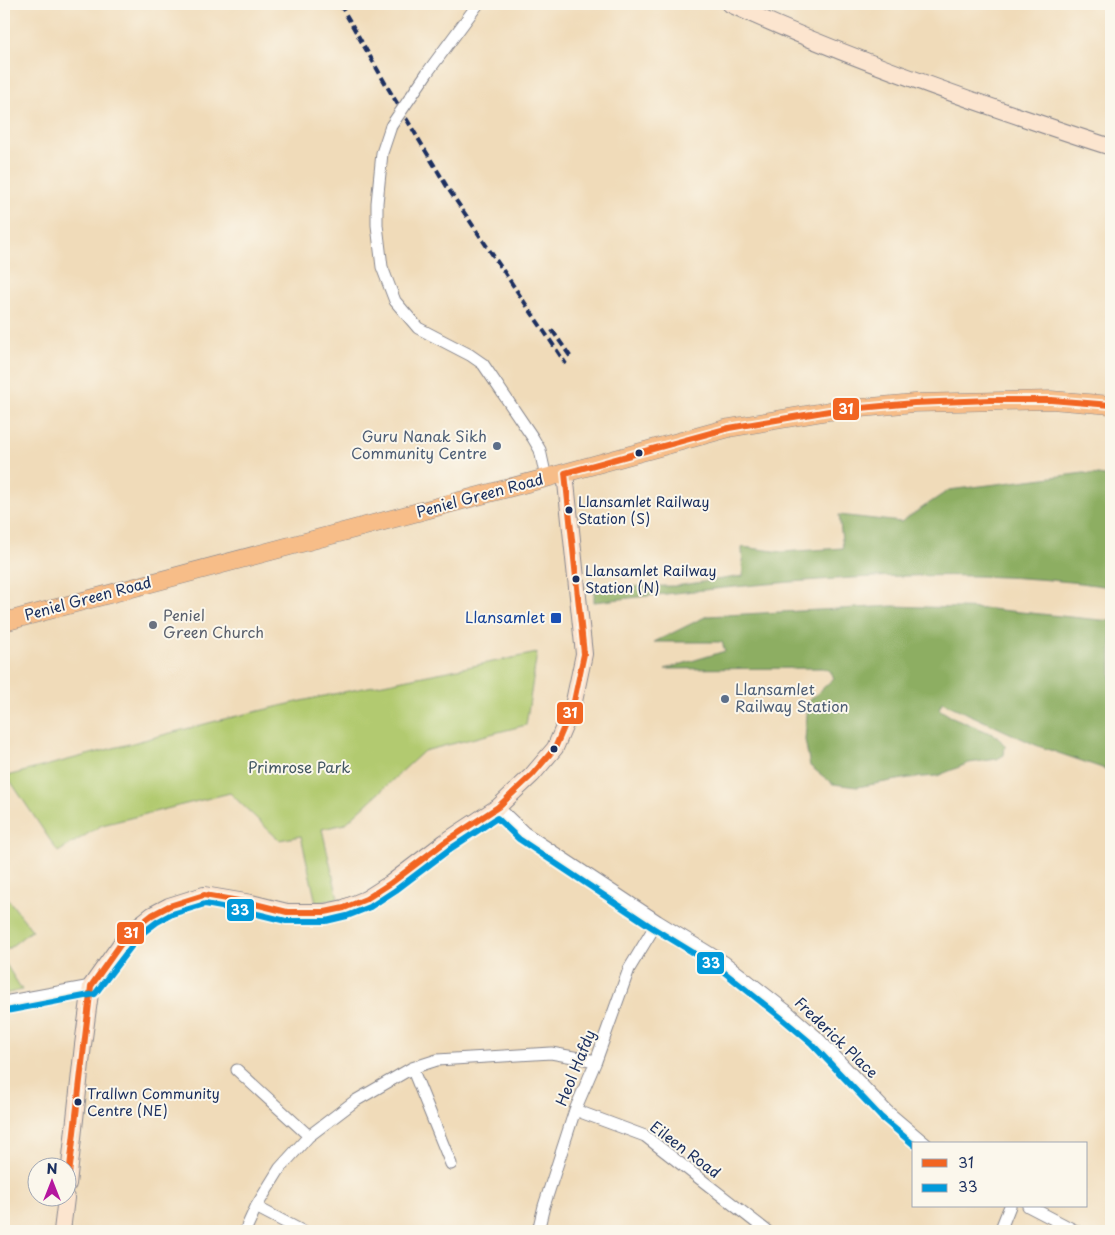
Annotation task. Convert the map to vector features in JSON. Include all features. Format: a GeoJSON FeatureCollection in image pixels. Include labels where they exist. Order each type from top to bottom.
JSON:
{"type":"FeatureCollection","features":[{"type":"Feature","properties":{"kind":"main road","name":"Peniel Green Road"},"geometry":{"type":"LineString","coordinates":[[4,622],[729,428],[829,411],[914,403],[1051,400],[1111,405]]}},
{"type":"Feature","properties":{"kind":"street"},"geometry":{"type":"LineString","coordinates":[[478,4],[391,126],[382,153],[377,203],[377,224],[382,267],[395,301],[418,328],[470,355],[483,364],[540,450],[546,478]]}},
{"type":"Feature","properties":{"kind":"street"},"geometry":{"type":"LineString","coordinates":[[730,4],[848,55],[925,84],[1111,147]]}},
{"type":"Feature","properties":{"kind":"street"},"geometry":{"type":"LineString","coordinates":[[71,1158],[91,986],[120,945],[134,929],[152,915],[169,906],[204,895],[251,903],[287,912],[325,912],[344,908],[366,899],[391,883],[445,842],[498,807],[532,775],[555,748],[573,706],[584,654],[565,473]]}},
{"type":"Feature","properties":{"kind":"street","name":"Frederick Place"},"geometry":{"type":"LineString","coordinates":[[498,807],[524,832],[658,921],[725,962],[785,1009],[816,1036],[887,1111],[924,1142]]}},
{"type":"Feature","properties":{"kind":"street","name":"Heol Hafdy"},"geometry":{"type":"LineString","coordinates":[[538,1231],[544,1206],[575,1110],[596,1061],[630,969],[658,921]]}},
{"type":"Feature","properties":{"kind":"street"},"geometry":{"type":"LineString","coordinates":[[4,1002],[91,986]]}},
{"type":"Feature","properties":{"kind":"street"},"geometry":{"type":"LineString","coordinates":[[245,1231],[256,1207],[280,1168],[309,1136],[355,1101],[412,1068],[437,1060],[492,1055],[551,1053],[596,1061]]}},
{"type":"Feature","properties":{"kind":"street"},"geometry":{"type":"LineString","coordinates":[[412,1068],[451,1164]]}},
{"type":"Feature","properties":{"kind":"street"},"geometry":{"type":"LineString","coordinates":[[238,1070],[309,1136]]}},
{"type":"Feature","properties":{"kind":"street","name":"Eileen Road"},"geometry":{"type":"LineString","coordinates":[[575,1110],[645,1136],[767,1231]]}},
{"type":"Feature","properties":{"kind":"street"},"geometry":{"type":"LineString","coordinates":[[256,1207],[302,1231]]}},
{"type":"Feature","properties":{"kind":"street"},"geometry":{"type":"LineString","coordinates":[[62,1231],[65,1208]]}},
{"type":"Feature","properties":{"kind":"street"},"geometry":{"type":"LineString","coordinates":[[1000,1231],[1009,1208]]}},
{"type":"Feature","properties":{"kind":"street"},"geometry":{"type":"LineString","coordinates":[[1032,1208],[1076,1231]]}},
{"type":"Feature","properties":{"kind":"green space"},"geometry":{"type":"Polygon","coordinates":[[[1084,473],[1111,477],[1111,587],[1047,580],[982,576],[917,576],[787,582],[594,602],[594,587],[675,586],[743,576],[742,547],[782,552],[843,548],[839,515],[901,522],[949,490],[1084,473]]]}},
{"type":"Feature","properties":{"kind":"green space"},"geometry":{"type":"Polygon","coordinates":[[[893,606],[990,609],[1111,621],[1111,771],[1038,746],[942,702],[939,709],[950,716],[997,736],[1005,746],[1004,755],[997,759],[969,763],[937,776],[909,778],[857,787],[833,784],[810,766],[805,740],[808,702],[834,678],[830,671],[823,668],[665,669],[725,651],[722,642],[654,642],[707,616],[893,606]]]}},
{"type":"Feature","properties":{"kind":"green space","name":"Primrose Park"},"geometry":{"type":"Polygon","coordinates":[[[537,653],[526,725],[424,751],[345,824],[322,829],[338,898],[316,903],[301,836],[279,840],[230,793],[102,825],[58,852],[7,776],[220,720],[319,697],[537,653]]]}},
{"type":"Feature","properties":{"kind":"green space"},"geometry":{"type":"Polygon","coordinates":[[[4,894],[32,930],[4,952],[4,894]]]}},
{"type":"Feature","properties":{"kind":"green space"},"geometry":{"type":"Polygon","coordinates":[[[4,961],[22,990],[4,994],[4,961]]]}},
{"type":"Feature","properties":{"kind":"railway"},"geometry":{"type":"LineString","coordinates":[[340,4],[449,190],[566,364]]}},
{"type":"Feature","properties":{"kind":"railway"},"geometry":{"type":"LineString","coordinates":[[552,330],[572,359]]}},
{"type":"Feature","properties":{"kind":"transit line","name":"31"},"geometry":{"type":"LineString","coordinates":[[71,1158],[91,986],[120,945],[134,929],[152,915],[169,906],[204,895],[251,903],[287,912],[325,912],[344,908],[366,899],[391,883],[445,842],[498,807],[532,775],[555,748],[573,706],[584,654],[565,473],[729,428],[829,411],[914,403],[991,400],[1051,400],[1111,405]]}},
{"type":"Feature","properties":{"kind":"transit line","name":"33"},"geometry":{"type":"LineString","coordinates":[[6,1011],[95,994],[140,935],[157,922],[172,914],[205,904],[286,921],[326,921],[347,916],[370,907],[450,849],[497,818],[519,839],[653,928],[720,969],[811,1043],[881,1117],[912,1143]]}},
{"type":"Feature","properties":{"kind":"place","name":"Guru Nanak Sikh Community Centre"},"geometry":{"type":"Point","coordinates":[497,446]}},
{"type":"Feature","properties":{"kind":"place","name":"Llansamlet Railway Station (S)"},"geometry":{"type":"Point","coordinates":[569,510]}},
{"type":"Feature","properties":{"kind":"place","name":"Llansamlet Railway Station (N)"},"geometry":{"type":"Point","coordinates":[576,579]}},
{"type":"Feature","properties":{"kind":"place","name":"Llansamlet"},"geometry":{"type":"Point","coordinates":[556,618]}},
{"type":"Feature","properties":{"kind":"place","name":"Peniel Green Church"},"geometry":{"type":"Point","coordinates":[153,625]}},
{"type":"Feature","properties":{"kind":"place","name":"Llansamlet Railway Station"},"geometry":{"type":"Point","coordinates":[725,699]}},
{"type":"Feature","properties":{"kind":"place","name":"Trallwn Community Centre (NE)"},"geometry":{"type":"Point","coordinates":[78,1102]}}]}
